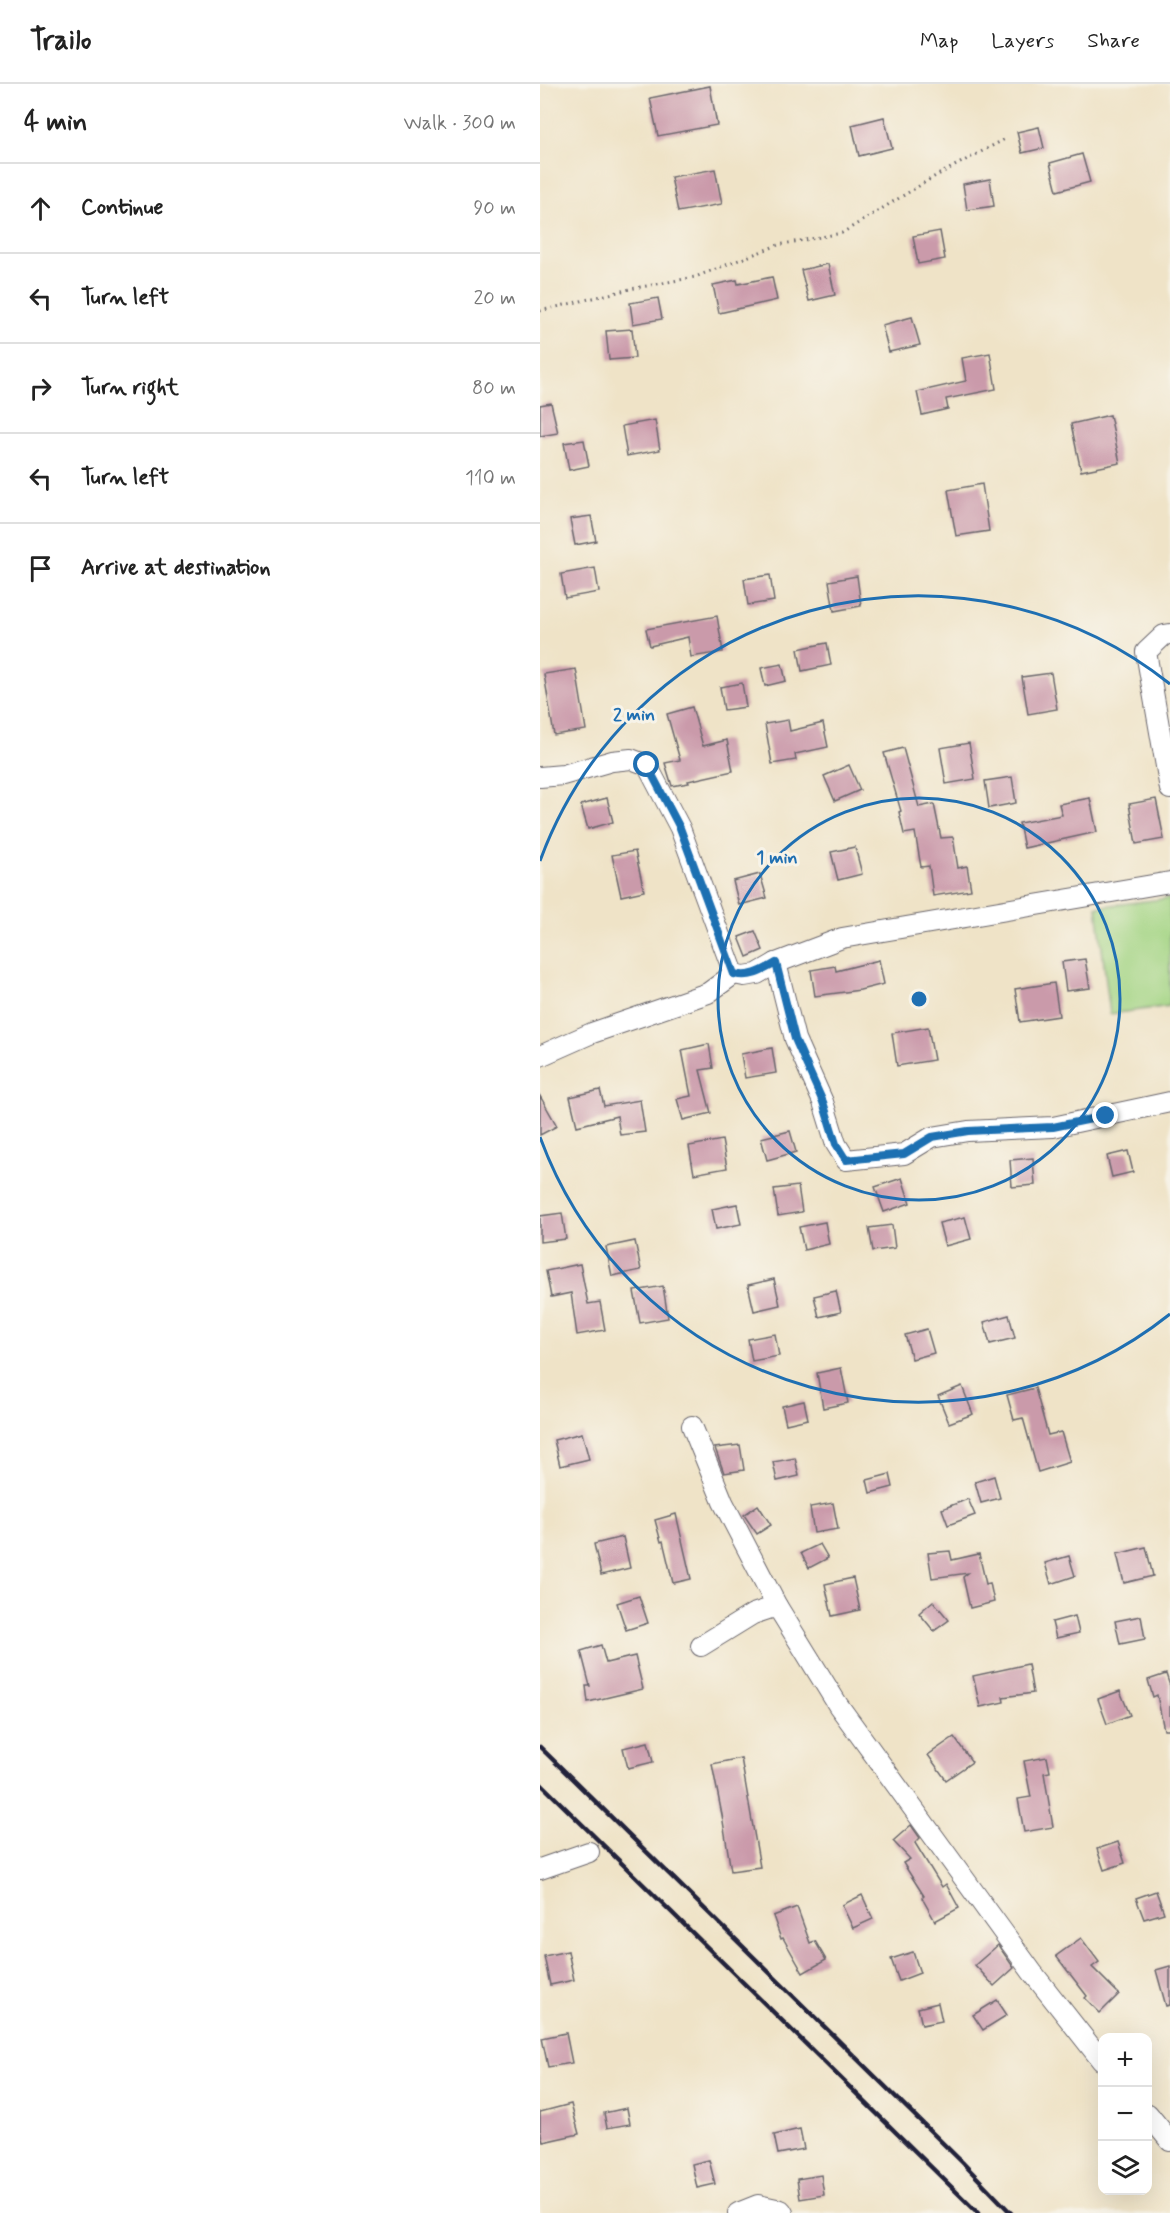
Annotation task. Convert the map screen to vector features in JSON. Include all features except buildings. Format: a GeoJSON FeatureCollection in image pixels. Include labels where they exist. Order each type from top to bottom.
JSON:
{"type":"FeatureCollection","features":[{"type":"Feature","properties":{"kind":"street"},"geometry":{"type":"LineString","coordinates":[[1170,634],[1164,635],[1146,652],[1170,789]]}},
{"type":"Feature","properties":{"kind":"street"},"geometry":{"type":"LineString","coordinates":[[540,777],[563,774],[612,761],[632,759],[647,765],[680,828],[734,974]]}},
{"type":"Feature","properties":{"kind":"street"},"geometry":{"type":"LineString","coordinates":[[540,1056],[592,1033],[708,993],[734,974],[744,976],[757,974],[776,963],[842,938],[1170,882]]}},
{"type":"Feature","properties":{"kind":"street"},"geometry":{"type":"LineString","coordinates":[[776,963],[795,1039],[823,1102],[836,1144],[846,1160],[904,1154],[932,1137],[968,1131],[1053,1127],[1170,1102]]}},
{"type":"Feature","properties":{"kind":"street"},"geometry":{"type":"LineString","coordinates":[[692,1426],[723,1502],[777,1606],[838,1705],[1032,1972],[1098,2056]]}},
{"type":"Feature","properties":{"kind":"street"},"geometry":{"type":"LineString","coordinates":[[701,1646],[753,1614],[777,1606]]}},
{"type":"Feature","properties":{"kind":"street"},"geometry":{"type":"LineString","coordinates":[[540,1869],[589,1852]]}},
{"type":"Feature","properties":{"kind":"street"},"geometry":{"type":"LineString","coordinates":[[1152,2119],[1170,2141]]}},
{"type":"Feature","properties":{"kind":"street"},"geometry":{"type":"LineString","coordinates":[[738,2213],[758,2205],[781,2210],[783,2213]]}},
{"type":"Feature","properties":{"kind":"path"},"geometry":{"type":"LineString","coordinates":[[540,311],[630,289],[695,277],[778,245],[842,233],[932,178],[1007,138]]}},
{"type":"Feature","properties":{"kind":"green space"},"geometry":{"type":"Polygon","coordinates":[[[1170,898],[1170,1006],[1110,1014],[1097,907],[1170,898]]]}},
{"type":"Feature","properties":{"kind":"railway"},"geometry":{"type":"LineString","coordinates":[[540,1747],[1011,2213]]}},
{"type":"Feature","properties":{"kind":"railway"},"geometry":{"type":"LineString","coordinates":[[540,1783],[978,2213]]}},
{"type":"Feature","properties":{"kind":"route"},"geometry":{"type":"LineString","coordinates":[[647,765],[680,828],[734,974],[744,976],[757,974],[776,963],[795,1039],[823,1102],[836,1144],[846,1160],[904,1154],[932,1137],[968,1131],[1053,1127],[1106,1116]]}}]}
